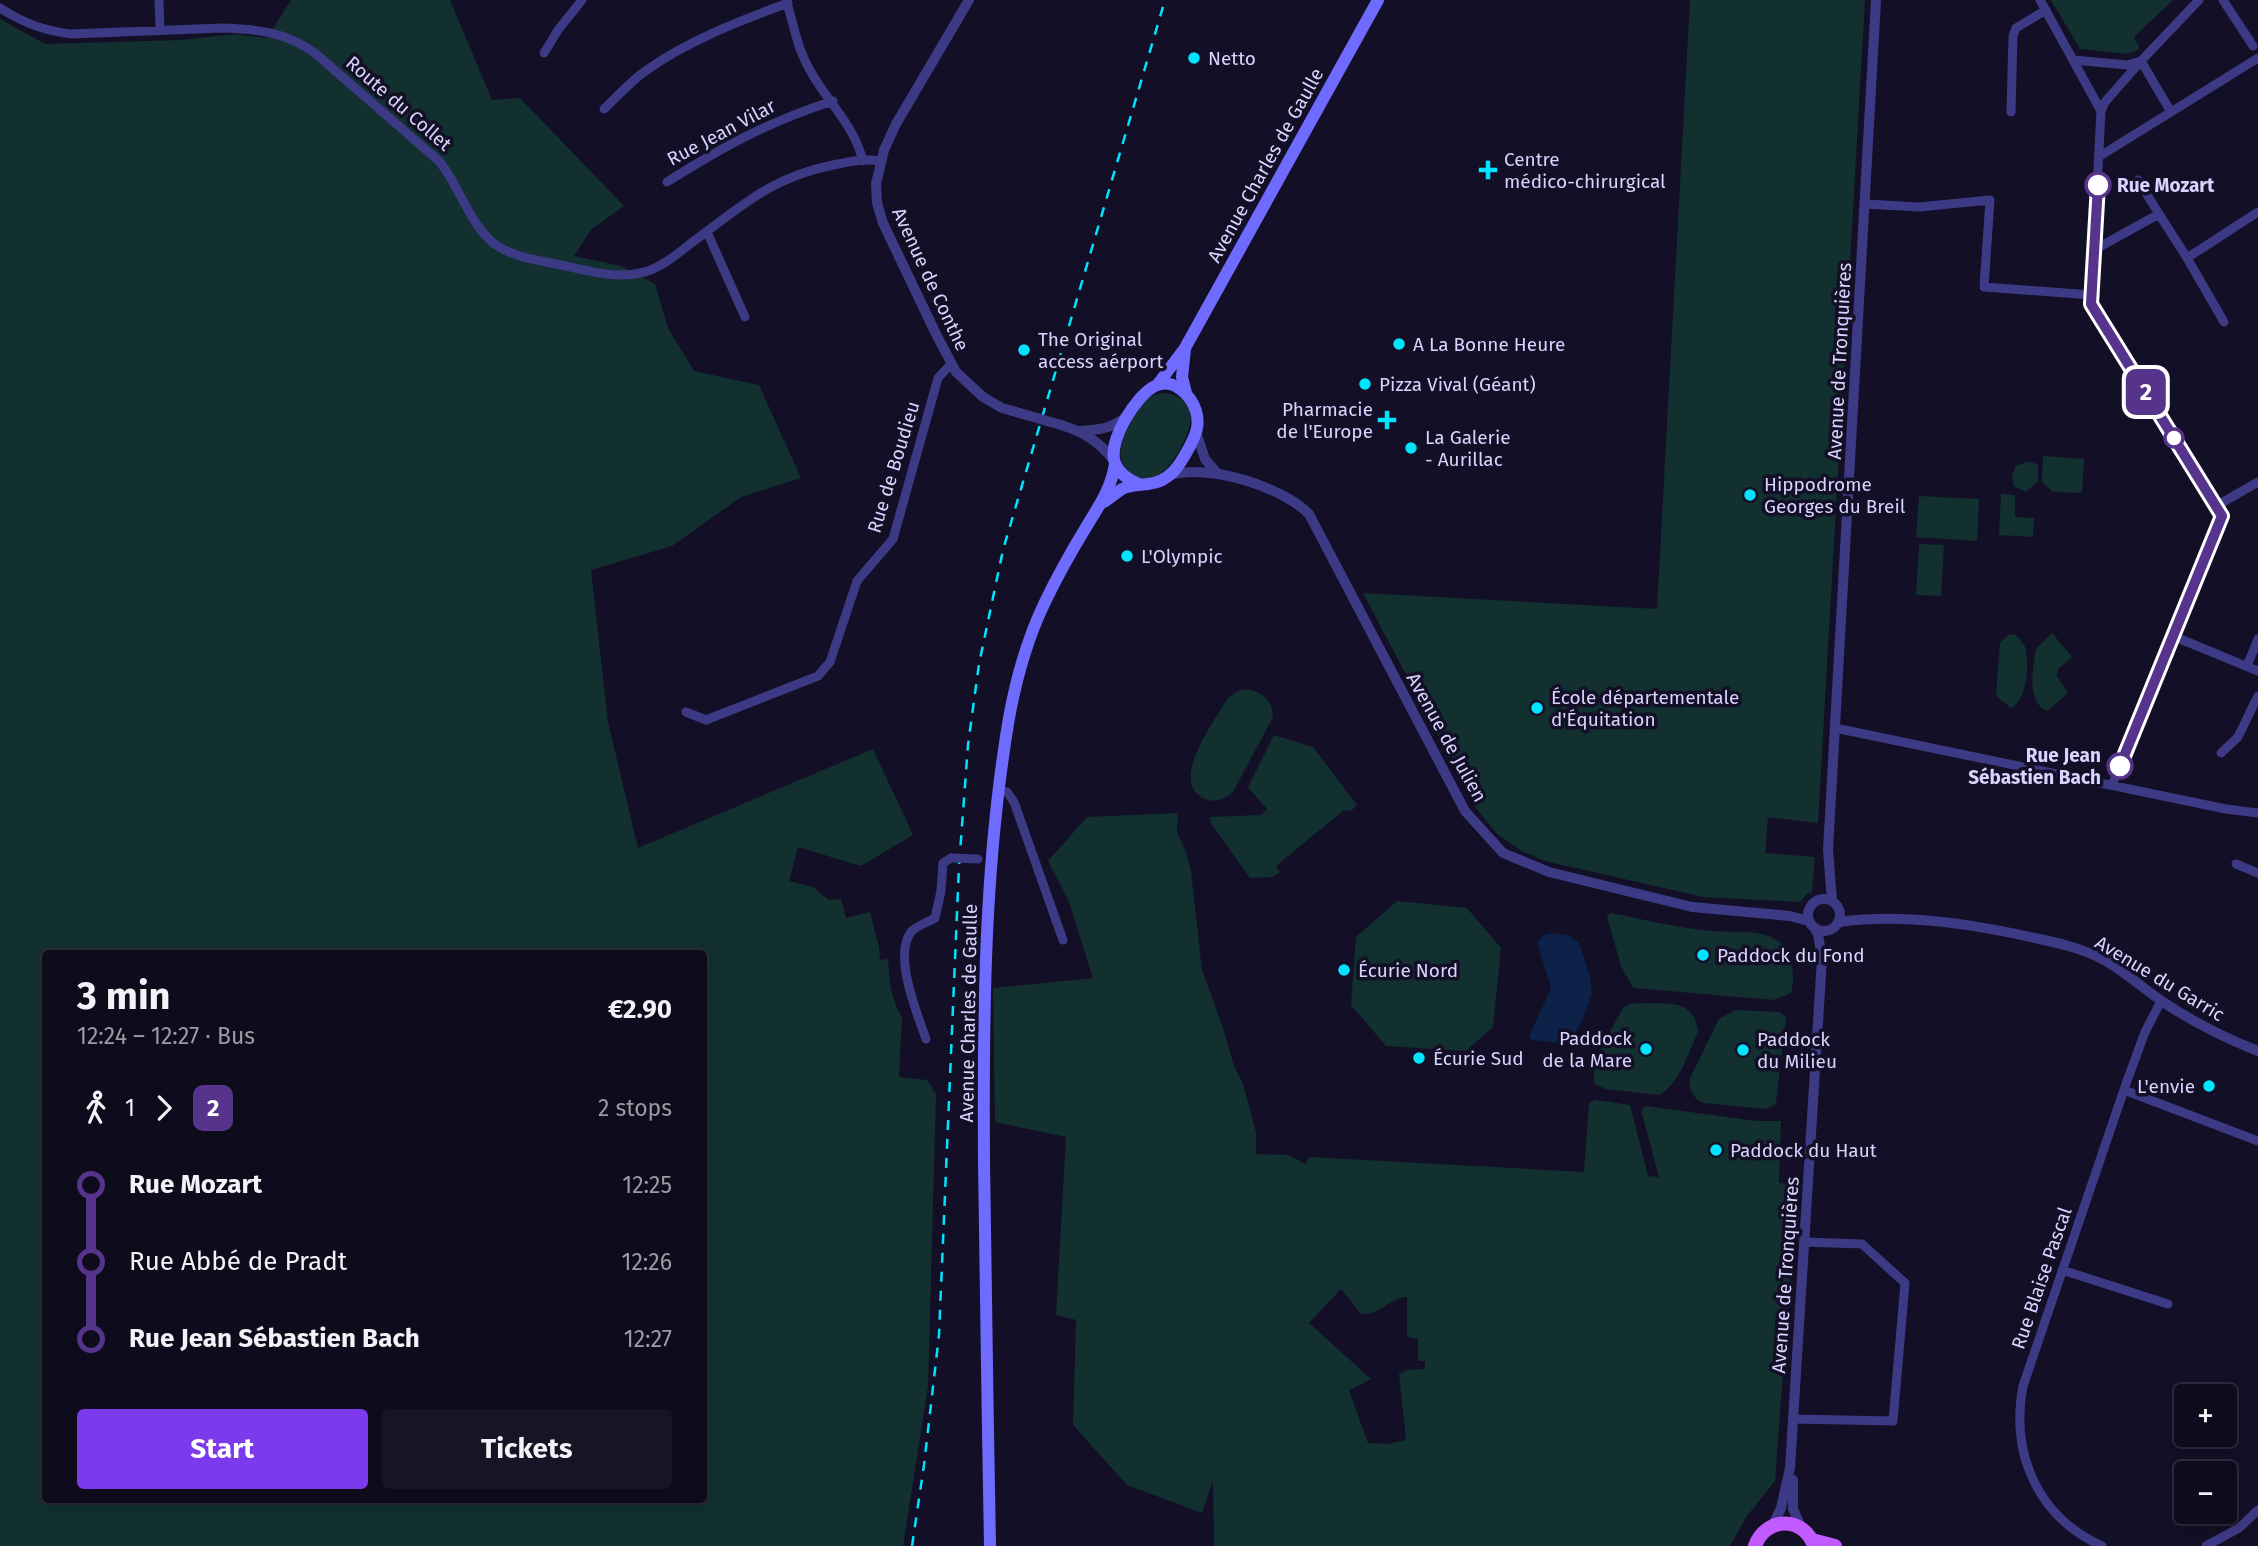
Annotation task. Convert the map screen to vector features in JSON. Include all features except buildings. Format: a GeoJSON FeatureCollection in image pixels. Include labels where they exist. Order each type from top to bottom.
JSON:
{"type":"FeatureCollection","features":[{"type":"Feature","properties":{"kind":"main road","name":"Avenue Charles de Gaulle"},"geometry":{"type":"LineString","coordinates":[[1158,384],[1185,348],[1378,0]]}},
{"type":"Feature","properties":{"kind":"main road","name":"Avenue Charles de Gaulle"},"geometry":{"type":"LineString","coordinates":[[1185,348],[1182,377],[1186,393]]}},
{"type":"Feature","properties":{"kind":"main road"},"geometry":{"type":"LineString","coordinates":[[1158,384],[1169,384],[1186,393],[1196,409],[1198,421],[1196,432],[1179,466],[1161,481],[1139,484],[1124,475],[1114,463],[1113,450],[1116,438],[1139,399],[1158,384]]}},
{"type":"Feature","properties":{"kind":"main road","name":"Avenue Charles de Gaulle"},"geometry":{"type":"LineString","coordinates":[[990,1546],[983,1049],[986,940],[992,857],[1010,716],[1030,640],[1044,604],[1102,503],[1111,483],[1114,463]]}},
{"type":"Feature","properties":{"kind":"main road","name":"Avenue Charles de Gaulle"},"geometry":{"type":"LineString","coordinates":[[1102,503],[1121,490],[1139,484]]}},
{"type":"Feature","properties":{"kind":"main road"},"geometry":{"type":"LineString","coordinates":[[1755,1546],[1762,1533],[1773,1525],[1786,1523],[1801,1527],[1813,1543],[1835,1546]]}},
{"type":"Feature","properties":{"kind":"street"},"geometry":{"type":"LineString","coordinates":[[159,0],[160,30]]}},
{"type":"Feature","properties":{"kind":"street"},"geometry":{"type":"LineString","coordinates":[[544,53],[582,0]]}},
{"type":"Feature","properties":{"kind":"street","name":"Avenue de Conthe"},"geometry":{"type":"LineString","coordinates":[[969,0],[897,124],[880,162],[876,184],[877,203],[883,223],[951,364],[983,397],[1002,408],[1079,430],[1110,427],[1128,415]]}},
{"type":"Feature","properties":{"kind":"street","name":"Avenue de Tronquières"},"geometry":{"type":"LineString","coordinates":[[1835,904],[1828,850],[1876,0]]}},
{"type":"Feature","properties":{"kind":"street"},"geometry":{"type":"LineString","coordinates":[[2040,0],[2101,111]]}},
{"type":"Feature","properties":{"kind":"street"},"geometry":{"type":"LineString","coordinates":[[2112,785],[2222,516],[2091,304],[2101,111],[2105,102],[2141,61],[2199,0]]}},
{"type":"Feature","properties":{"kind":"street"},"geometry":{"type":"LineString","coordinates":[[2100,156],[2171,111],[2257,50],[2223,0]]}},
{"type":"Feature","properties":{"kind":"street"},"geometry":{"type":"LineString","coordinates":[[604,109],[643,72],[712,34],[787,1],[802,55],[819,85],[855,136],[863,161]]}},
{"type":"Feature","properties":{"kind":"street","name":"Route du Collet"},"geometry":{"type":"LineString","coordinates":[[0,8],[30,25],[50,32],[71,34],[245,28],[287,36],[301,43],[439,161],[453,178],[480,229],[492,242],[522,257],[606,274],[640,274],[669,260],[738,207],[787,177],[814,169],[863,161],[880,162]]}},
{"type":"Feature","properties":{"kind":"street"},"geometry":{"type":"LineString","coordinates":[[2011,112],[2013,36],[2016,28],[2046,10]]}},
{"type":"Feature","properties":{"kind":"street"},"geometry":{"type":"LineString","coordinates":[[2074,61],[2127,65],[2141,61]]}},
{"type":"Feature","properties":{"kind":"street"},"geometry":{"type":"LineString","coordinates":[[2141,61],[2171,111]]}},
{"type":"Feature","properties":{"kind":"street","name":"Rue Jean Vilar"},"geometry":{"type":"LineString","coordinates":[[667,182],[715,151],[758,128],[833,102]]}},
{"type":"Feature","properties":{"kind":"street"},"geometry":{"type":"LineString","coordinates":[[2138,180],[2224,322]]}},
{"type":"Feature","properties":{"kind":"street"},"geometry":{"type":"LineString","coordinates":[[1865,204],[1919,206],[1990,200],[1984,287],[2092,295]]}},
{"type":"Feature","properties":{"kind":"street"},"geometry":{"type":"LineString","coordinates":[[2187,258],[2258,212]]}},
{"type":"Feature","properties":{"kind":"street"},"geometry":{"type":"LineString","coordinates":[[2094,250],[2159,214]]}},
{"type":"Feature","properties":{"kind":"street"},"geometry":{"type":"LineString","coordinates":[[707,232],[745,317]]}},
{"type":"Feature","properties":{"kind":"street","name":"Rue de Boudieu"},"geometry":{"type":"LineString","coordinates":[[686,712],[706,720],[818,676],[830,662],[857,581],[893,539],[938,378],[951,364]]}},
{"type":"Feature","properties":{"kind":"street","name":"Avenue de Conthe"},"geometry":{"type":"LineString","coordinates":[[1079,430],[1095,440],[1114,463]]}},
{"type":"Feature","properties":{"kind":"street"},"geometry":{"type":"LineString","coordinates":[[1196,432],[1205,459],[1217,473]]}},
{"type":"Feature","properties":{"kind":"street","name":"Avenue de Julien"},"geometry":{"type":"LineString","coordinates":[[1171,475],[1188,471],[1217,473],[1282,494],[1296,502],[1308,514],[1465,811],[1503,853],[1549,872],[1692,907],[1790,916],[1812,924]]}},
{"type":"Feature","properties":{"kind":"street"},"geometry":{"type":"LineString","coordinates":[[2216,506],[2258,482]]}},
{"type":"Feature","properties":{"kind":"street"},"geometry":{"type":"LineString","coordinates":[[2173,636],[2258,671]]}},
{"type":"Feature","properties":{"kind":"street"},"geometry":{"type":"LineString","coordinates":[[2247,666],[2258,639]]}},
{"type":"Feature","properties":{"kind":"street"},"geometry":{"type":"LineString","coordinates":[[2221,753],[2238,737],[2258,696]]}},
{"type":"Feature","properties":{"kind":"street"},"geometry":{"type":"LineString","coordinates":[[1835,728],[2226,809],[2258,813]]}},
{"type":"Feature","properties":{"kind":"street"},"geometry":{"type":"LineString","coordinates":[[1000,791],[1007,792],[1014,802],[1063,940]]}},
{"type":"Feature","properties":{"kind":"street","name":"Avenue de Tronquières"},"geometry":{"type":"LineString","coordinates":[[1815,902],[1828,850]]}},
{"type":"Feature","properties":{"kind":"street"},"geometry":{"type":"LineString","coordinates":[[926,1039],[908,983],[905,946],[912,930],[935,918],[943,863],[951,858],[992,857]]}},
{"type":"Feature","properties":{"kind":"street"},"geometry":{"type":"LineString","coordinates":[[2236,864],[2258,873]]}},
{"type":"Feature","properties":{"kind":"street"},"geometry":{"type":"LineString","coordinates":[[1815,902],[1835,904],[1840,911],[1835,926],[1822,931],[1812,924],[1808,912],[1815,902]]}},
{"type":"Feature","properties":{"kind":"street","name":"Avenue de Julien"},"geometry":{"type":"LineString","coordinates":[[1729,910],[1790,910],[1815,902]]}},
{"type":"Feature","properties":{"kind":"street","name":"Avenue du Garric"},"geometry":{"type":"LineString","coordinates":[[1835,904],[1854,913],[1875,918],[2000,930],[2072,947],[2100,958],[2118,969],[2189,1019],[2258,1051]]}},
{"type":"Feature","properties":{"kind":"street","name":"Avenue du Garric"},"geometry":{"type":"LineString","coordinates":[[1835,926],[1875,918]]}},
{"type":"Feature","properties":{"kind":"street","name":"Avenue de Tronquières"},"geometry":{"type":"LineString","coordinates":[[1773,1525],[1781,1508],[1790,1468],[1822,958],[1818,934],[1812,924]]}},
{"type":"Feature","properties":{"kind":"street","name":"Avenue de Tronquières"},"geometry":{"type":"LineString","coordinates":[[1822,958],[1835,926]]}},
{"type":"Feature","properties":{"kind":"street","name":"Rue Blaise Pascal"},"geometry":{"type":"LineString","coordinates":[[2102,1546],[2085,1539],[2062,1521],[2044,1499],[2022,1452],[2019,1408],[2023,1386],[2124,1090],[2145,1032],[2161,1001]]}},
{"type":"Feature","properties":{"kind":"street"},"geometry":{"type":"LineString","coordinates":[[2124,1090],[2258,1141]]}},
{"type":"Feature","properties":{"kind":"street"},"geometry":{"type":"LineString","coordinates":[[1793,1419],[1893,1421],[1905,1283],[1862,1244],[1804,1242]]}},
{"type":"Feature","properties":{"kind":"street"},"geometry":{"type":"LineString","coordinates":[[2062,1270],[2168,1304]]}},
{"type":"Feature","properties":{"kind":"street"},"geometry":{"type":"LineString","coordinates":[[1790,1468],[1793,1478],[1793,1509],[1801,1527]]}},
{"type":"Feature","properties":{"kind":"street"},"geometry":{"type":"LineString","coordinates":[[2206,1546],[2239,1528],[2258,1510]]}},
{"type":"Feature","properties":{"kind":"green space"},"geometry":{"type":"Polygon","coordinates":[[[291,0],[450,0],[492,100],[520,98],[624,206],[591,230],[574,256],[621,266],[655,284],[668,328],[694,371],[759,385],[801,478],[741,497],[672,546],[591,570],[608,722],[638,848],[873,749],[913,835],[861,866],[798,847],[789,881],[813,887],[829,900],[841,899],[846,918],[870,912],[880,960],[888,959],[891,990],[902,1017],[899,1077],[927,1080],[936,1094],[928,1387],[903,1546],[0,1546],[0,19],[45,44],[181,40],[235,34],[267,38],[291,0]]]}},
{"type":"Feature","properties":{"kind":"green space","name":"Hippodrome Georges du Breil"},"geometry":{"type":"Polygon","coordinates":[[[1690,0],[1865,0],[1818,823],[1768,817],[1765,853],[1815,857],[1812,892],[1800,902],[1703,897],[1545,861],[1507,841],[1496,833],[1476,808],[1363,593],[1657,609],[1690,0]]]}},
{"type":"Feature","properties":{"kind":"green space"},"geometry":{"type":"Polygon","coordinates":[[[2051,0],[2173,0],[2134,37],[2140,49],[2128,54],[2080,49],[2051,0]]]}},
{"type":"Feature","properties":{"kind":"green space"},"geometry":{"type":"Polygon","coordinates":[[[1166,393],[1177,396],[1188,407],[1188,430],[1181,447],[1162,473],[1149,479],[1141,478],[1126,468],[1122,461],[1123,439],[1142,404],[1148,398],[1166,393]]]}},
{"type":"Feature","properties":{"kind":"green space"},"geometry":{"type":"Polygon","coordinates":[[[2043,456],[2084,459],[2082,493],[2053,492],[2042,482],[2043,456]]]}},
{"type":"Feature","properties":{"kind":"green space"},"geometry":{"type":"Polygon","coordinates":[[[2027,462],[2038,464],[2038,481],[2026,492],[2014,486],[2012,475],[2016,466],[2027,462]]]}},
{"type":"Feature","properties":{"kind":"green space"},"geometry":{"type":"Polygon","coordinates":[[[2001,494],[2015,495],[2015,517],[2034,518],[2033,537],[1999,535],[2001,494]]]}},
{"type":"Feature","properties":{"kind":"green space"},"geometry":{"type":"Polygon","coordinates":[[[1919,496],[1979,499],[1977,541],[1916,537],[1919,496]]]}},
{"type":"Feature","properties":{"kind":"green space"},"geometry":{"type":"Polygon","coordinates":[[[1919,544],[1944,545],[1941,596],[1916,595],[1919,544]]]}},
{"type":"Feature","properties":{"kind":"green space"},"geometry":{"type":"Polygon","coordinates":[[[2052,633],[2072,657],[2058,669],[2057,676],[2068,693],[2047,711],[2040,707],[2036,700],[2032,684],[2036,649],[2052,633]]]}},
{"type":"Feature","properties":{"kind":"green space"},"geometry":{"type":"Polygon","coordinates":[[[2010,634],[2016,635],[2025,646],[2027,665],[2024,691],[2011,708],[1996,696],[2000,642],[2010,634]]]}},
{"type":"Feature","properties":{"kind":"green space"},"geometry":{"type":"Polygon","coordinates":[[[1244,689],[1256,691],[1265,697],[1271,706],[1273,717],[1233,792],[1219,800],[1207,800],[1194,789],[1192,765],[1205,735],[1227,699],[1244,689]]]}},
{"type":"Feature","properties":{"kind":"green space"},"geometry":{"type":"Polygon","coordinates":[[[1274,735],[1313,747],[1357,805],[1351,811],[1344,810],[1276,866],[1280,872],[1273,877],[1250,878],[1211,823],[1210,817],[1261,815],[1267,809],[1248,787],[1274,735]]]}},
{"type":"Feature","properties":{"kind":"green space"},"geometry":{"type":"Polygon","coordinates":[[[1178,813],[1177,832],[1191,871],[1202,970],[1234,1066],[1243,1084],[1256,1132],[1256,1154],[1289,1155],[1305,1164],[1309,1157],[1584,1172],[1589,1103],[1595,1100],[1630,1105],[1648,1176],[1659,1177],[1641,1110],[1646,1106],[1756,1121],[1781,1121],[1779,1183],[1797,1185],[1775,1481],[1747,1516],[1730,1546],[1214,1546],[1213,1481],[1202,1513],[1127,1485],[1073,1425],[1076,1320],[1056,1315],[1066,1137],[995,1122],[993,988],[1093,978],[1069,902],[1048,861],[1087,817],[1178,813]],[[1341,1289],[1309,1323],[1371,1379],[1349,1390],[1368,1443],[1387,1444],[1406,1440],[1399,1374],[1407,1370],[1425,1369],[1425,1361],[1418,1361],[1418,1339],[1407,1337],[1407,1297],[1373,1312],[1361,1314],[1341,1289]]]}},
{"type":"Feature","properties":{"kind":"green space"},"geometry":{"type":"Polygon","coordinates":[[[1397,901],[1467,908],[1501,948],[1493,1027],[1466,1051],[1386,1046],[1351,1005],[1356,937],[1397,901]]]}},
{"type":"Feature","properties":{"kind":"green space","name":"Paddock du Fond"},"geometry":{"type":"Polygon","coordinates":[[[1610,913],[1698,930],[1753,933],[1775,939],[1789,956],[1793,971],[1791,993],[1774,1000],[1633,988],[1621,966],[1607,917],[1610,913]]]}},
{"type":"Feature","properties":{"kind":"green space","name":"Paddock de la Mare"},"geometry":{"type":"Polygon","coordinates":[[[1629,1004],[1678,1005],[1686,1008],[1696,1021],[1698,1032],[1678,1076],[1659,1095],[1606,1089],[1595,1084],[1598,1056],[1623,1008],[1629,1004]]]}},
{"type":"Feature","properties":{"kind":"green space","name":"Paddock du Milieu"},"geometry":{"type":"Polygon","coordinates":[[[1735,1010],[1780,1012],[1786,1017],[1776,1104],[1765,1109],[1704,1103],[1694,1096],[1691,1089],[1690,1078],[1719,1019],[1735,1010]]]}},
{"type":"Feature","properties":{"kind":"water"},"geometry":{"type":"Polygon","coordinates":[[[1552,933],[1570,936],[1579,943],[1592,993],[1582,1021],[1571,1041],[1565,1043],[1532,1040],[1529,1037],[1551,988],[1537,942],[1544,935],[1552,933]]]}},
{"type":"Feature","properties":{"kind":"railway"},"geometry":{"type":"LineString","coordinates":[[912,1546],[939,1335],[959,866],[968,745],[979,664],[1003,550],[1165,0]]}},
{"type":"Feature","properties":{"kind":"bus line","name":"2"},"geometry":{"type":"LineString","coordinates":[[2098,185],[2091,304],[2222,516],[2120,766]]}},
{"type":"Feature","properties":{"kind":"place","name":"Netto"},"geometry":{"type":"Point","coordinates":[1194,58]}},
{"type":"Feature","properties":{"kind":"place","name":"Centre médico-chirurgical"},"geometry":{"type":"Point","coordinates":[1488,170]}},
{"type":"Feature","properties":{"kind":"place","name":"Rue Mozart"},"geometry":{"type":"Point","coordinates":[2098,185]}},
{"type":"Feature","properties":{"kind":"place","name":"A La Bonne Heure"},"geometry":{"type":"Point","coordinates":[1399,344]}},
{"type":"Feature","properties":{"kind":"place","name":"The Original access aérport"},"geometry":{"type":"Point","coordinates":[1024,350]}},
{"type":"Feature","properties":{"kind":"place","name":"Pizza Vival (Géant)"},"geometry":{"type":"Point","coordinates":[1365,384]}},
{"type":"Feature","properties":{"kind":"place","name":"Pharmacie de l'Europe"},"geometry":{"type":"Point","coordinates":[1387,420]}},
{"type":"Feature","properties":{"kind":"place","name":"La Galerie - Aurillac"},"geometry":{"type":"Point","coordinates":[1411,448]}},
{"type":"Feature","properties":{"kind":"place","name":"Hippodrome Georges du Breil"},"geometry":{"type":"Point","coordinates":[1750,495]}},
{"type":"Feature","properties":{"kind":"place","name":"L'Olympic"},"geometry":{"type":"Point","coordinates":[1127,556]}},
{"type":"Feature","properties":{"kind":"place","name":"École départementale d'Équitation"},"geometry":{"type":"Point","coordinates":[1537,708]}},
{"type":"Feature","properties":{"kind":"place","name":"Rue Jean Sébastien Bach"},"geometry":{"type":"Point","coordinates":[2120,766]}},
{"type":"Feature","properties":{"kind":"place","name":"Paddock du Fond"},"geometry":{"type":"Point","coordinates":[1703,955]}},
{"type":"Feature","properties":{"kind":"place","name":"Écurie Nord"},"geometry":{"type":"Point","coordinates":[1344,970]}},
{"type":"Feature","properties":{"kind":"place","name":"Paddock de la Mare"},"geometry":{"type":"Point","coordinates":[1646,1049]}},
{"type":"Feature","properties":{"kind":"place","name":"Paddock du Milieu"},"geometry":{"type":"Point","coordinates":[1743,1050]}},
{"type":"Feature","properties":{"kind":"place","name":"Écurie Sud"},"geometry":{"type":"Point","coordinates":[1419,1058]}},
{"type":"Feature","properties":{"kind":"place","name":"L'envie"},"geometry":{"type":"Point","coordinates":[2209,1086]}},
{"type":"Feature","properties":{"kind":"place","name":"Paddock du Haut"},"geometry":{"type":"Point","coordinates":[1716,1150]}}]}
